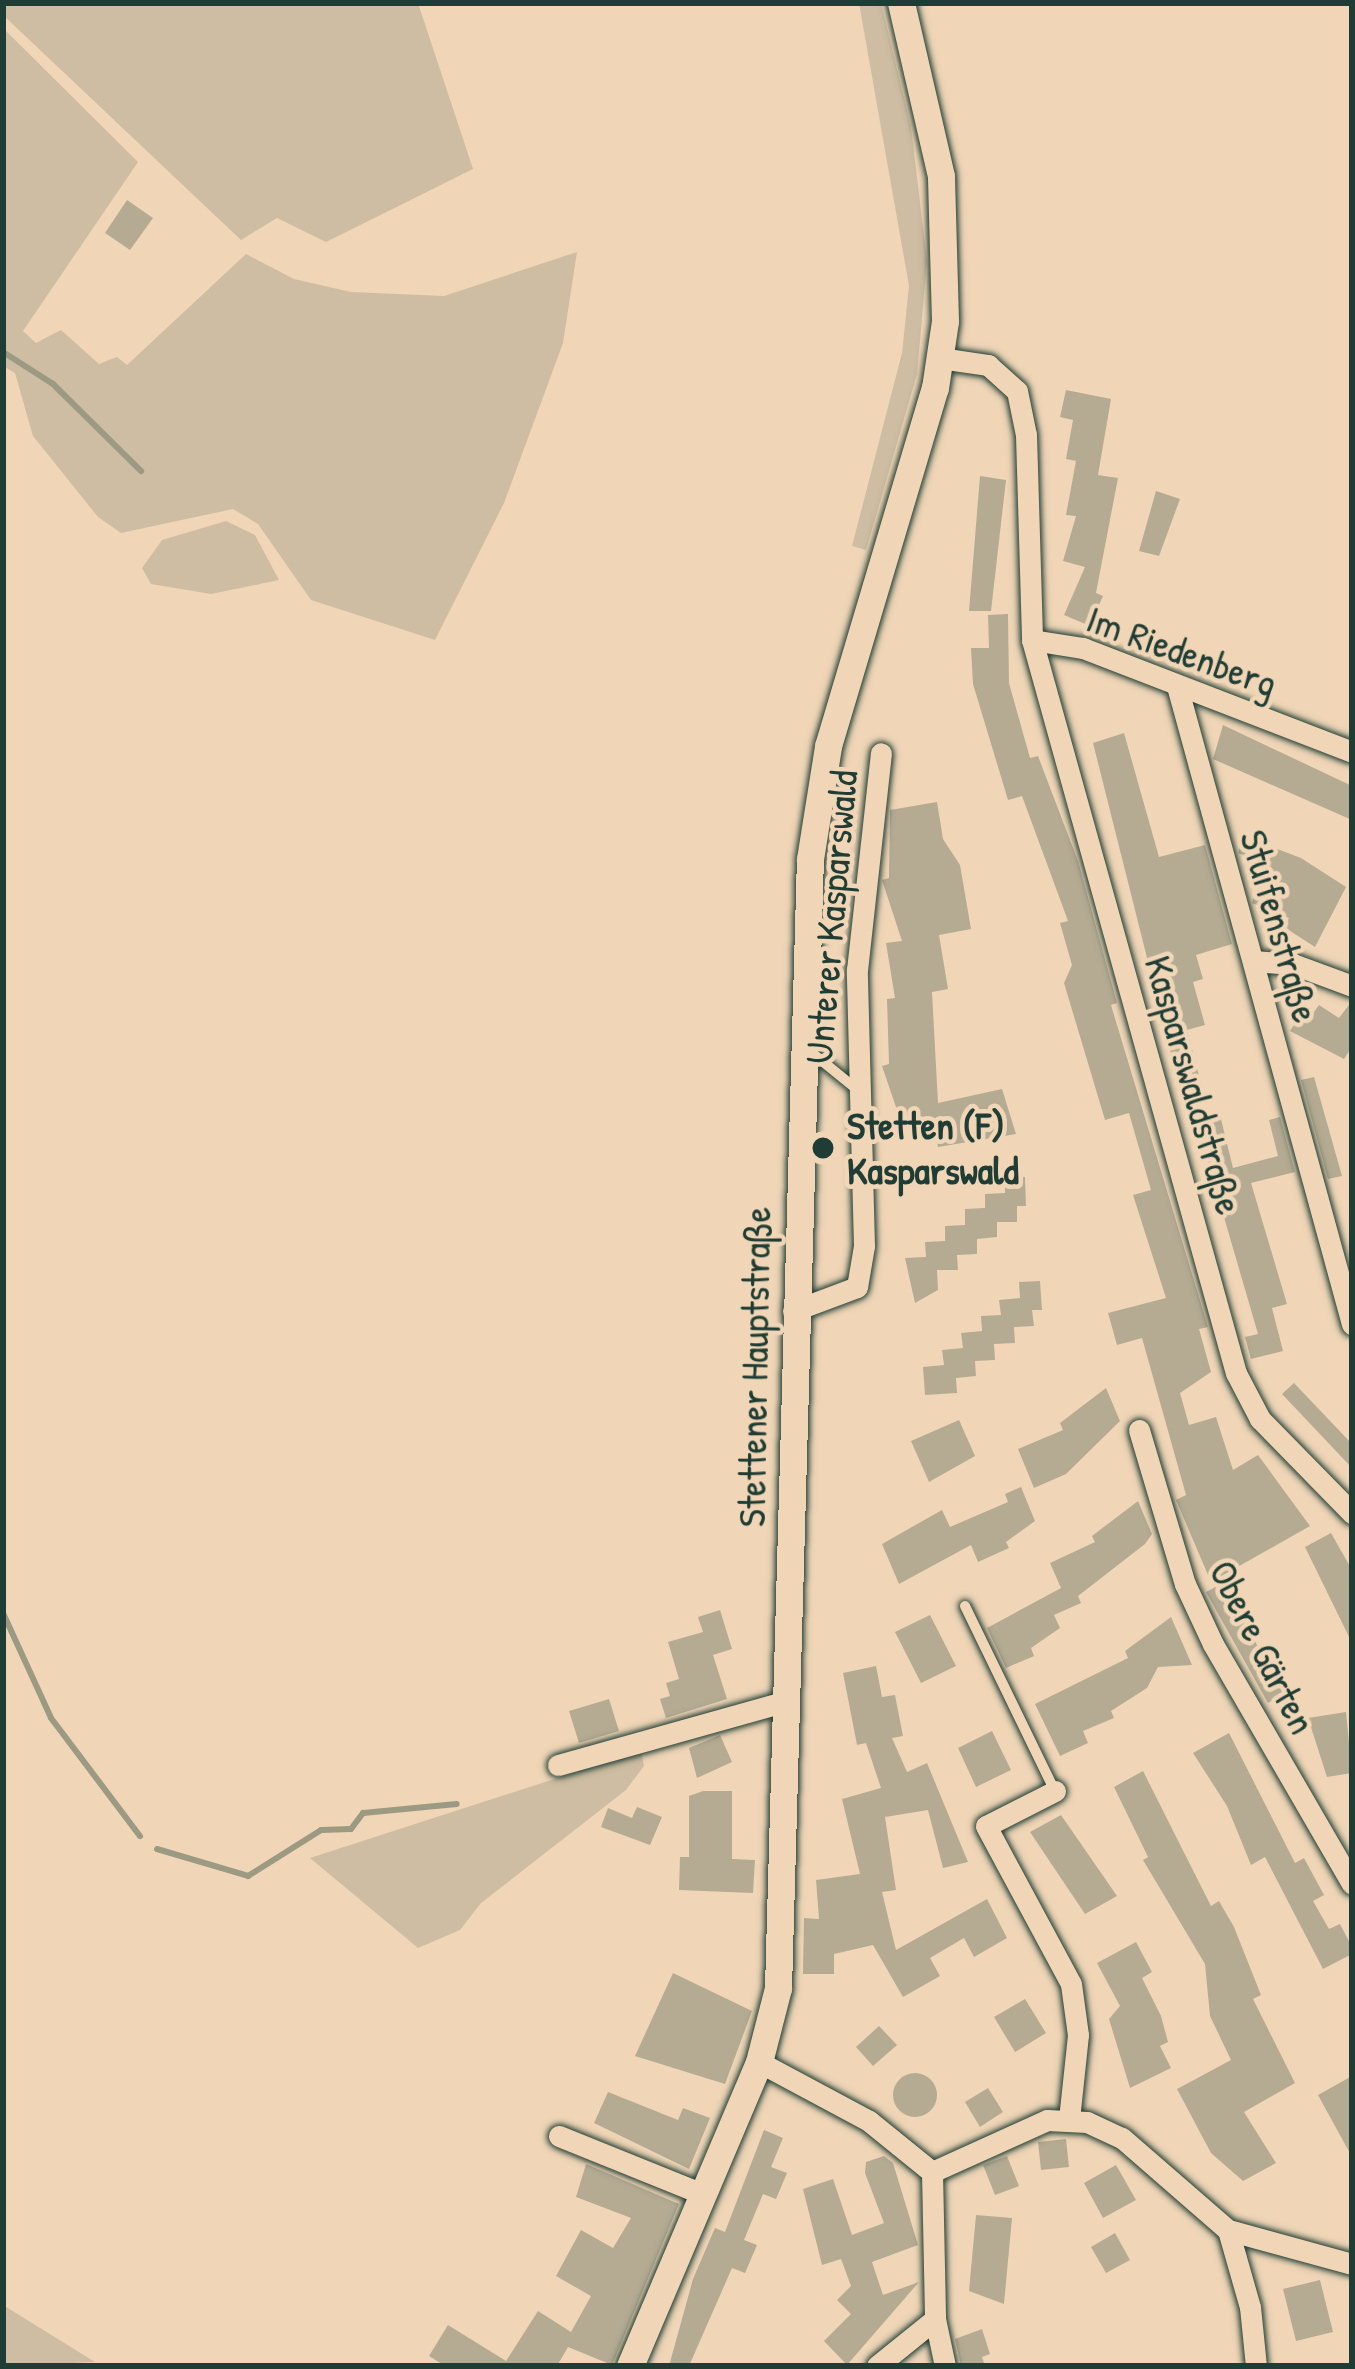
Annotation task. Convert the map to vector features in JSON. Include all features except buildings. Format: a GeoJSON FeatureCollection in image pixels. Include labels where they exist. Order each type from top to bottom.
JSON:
{"type":"FeatureCollection","features":[{"type":"Feature","properties":{"kind":"street","name":"Stettener Hauptstraße"},"geometry":{"type":"LineString","coordinates":[[630,2366],[759,2062],[783,1940],[793,1311],[810,860],[828,746],[940,358],[947,254],[941,176],[901,3]]}},
{"type":"Feature","properties":{"kind":"street","name":"Im Riedenberg"},"geometry":{"type":"LineString","coordinates":[[940,358],[988,365],[1017,392],[1026,435],[1032,640],[1083,649],[1352,752]]}},
{"type":"Feature","properties":{"kind":"street","name":"Kasparswaldstraße"},"geometry":{"type":"LineString","coordinates":[[1032,640],[1236,1373],[1259,1419],[1352,1514]]}},
{"type":"Feature","properties":{"kind":"street","name":"Stuifenstraße"},"geometry":{"type":"LineString","coordinates":[[1177,686],[1352,1324]]}},
{"type":"Feature","properties":{"kind":"street","name":"Unterer Kasparswald"},"geometry":{"type":"LineString","coordinates":[[793,1311],[857,1287],[864,1246],[854,1088],[857,970],[880,753]]}},
{"type":"Feature","properties":{"kind":"street"},"geometry":{"type":"LineString","coordinates":[[1253,961],[1293,964],[1352,986]]}},
{"type":"Feature","properties":{"kind":"street","name":"Obere Gärten"},"geometry":{"type":"LineString","coordinates":[[1139,1430],[1185,1584],[1213,1644],[1352,1884]]}},
{"type":"Feature","properties":{"kind":"street"},"geometry":{"type":"LineString","coordinates":[[558,1765],[784,1702]]}},
{"type":"Feature","properties":{"kind":"street"},"geometry":{"type":"LineString","coordinates":[[1055,1791],[986,1826],[1071,1984],[1078,2035],[1069,2119]]}},
{"type":"Feature","properties":{"kind":"street"},"geometry":{"type":"LineString","coordinates":[[759,2062],[868,2121],[932,2172]]}},
{"type":"Feature","properties":{"kind":"street"},"geometry":{"type":"LineString","coordinates":[[932,2172],[1021,2129],[1069,2119],[1122,2138],[1228,2230],[1352,2264]]}},
{"type":"Feature","properties":{"kind":"street"},"geometry":{"type":"LineString","coordinates":[[560,2136],[705,2195]]}},
{"type":"Feature","properties":{"kind":"street"},"geometry":{"type":"LineString","coordinates":[[932,2172],[935,2320],[945,2366]]}},
{"type":"Feature","properties":{"kind":"street"},"geometry":{"type":"LineString","coordinates":[[1228,2230],[1248,2295],[1256,2366]]}},
{"type":"Feature","properties":{"kind":"street"},"geometry":{"type":"LineString","coordinates":[[877,2366],[935,2320]]}},
{"type":"Feature","properties":{"kind":"lane","name":"Unterer Kasparswald"},"geometry":{"type":"LineString","coordinates":[[801,1036],[854,1088]]}},
{"type":"Feature","properties":{"kind":"lane"},"geometry":{"type":"LineString","coordinates":[[965,1606],[1055,1791]]}},
{"type":"Feature","properties":{"kind":"shaded area"},"geometry":{"type":"Polygon","coordinates":[[[18,3],[418,3],[473,169],[326,242],[277,218],[241,240],[3,15],[3,5],[18,3]]]}},
{"type":"Feature","properties":{"kind":"shaded area"},"geometry":{"type":"Polygon","coordinates":[[[859,3],[881,3],[911,127],[927,261],[917,374],[866,550],[852,546],[902,353],[909,286],[859,3]]]}},
{"type":"Feature","properties":{"kind":"shaded area"},"geometry":{"type":"Polygon","coordinates":[[[3,28],[138,162],[23,331],[36,343],[61,330],[99,364],[117,357],[127,365],[246,254],[294,279],[351,292],[444,296],[577,252],[563,343],[504,503],[435,640],[311,600],[258,524],[233,509],[121,533],[98,517],[33,436],[15,373],[3,366],[3,28]]]}},
{"type":"Feature","properties":{"kind":"shaded area"},"geometry":{"type":"Polygon","coordinates":[[[226,521],[255,535],[279,580],[211,594],[151,584],[142,568],[162,540],[226,521]]]}},
{"type":"Feature","properties":{"kind":"shaded area"},"geometry":{"type":"Polygon","coordinates":[[[641,1751],[644,1766],[626,1790],[481,1903],[460,1930],[418,1948],[310,1858],[641,1751]]]}},
{"type":"Feature","properties":{"kind":"shaded area"},"geometry":{"type":"Polygon","coordinates":[[[3,2305],[95,2362],[3,2366],[3,2305]]]}},
{"type":"Feature","properties":{"kind":"waterway"},"geometry":{"type":"LineString","coordinates":[[3,352],[53,384],[141,471]]}},
{"type":"Feature","properties":{"kind":"waterway"},"geometry":{"type":"LineString","coordinates":[[3,1613],[51,1718],[140,1836]]}},
{"type":"Feature","properties":{"kind":"waterway"},"geometry":{"type":"LineString","coordinates":[[157,1849],[248,1876],[321,1830],[351,1829],[363,1813],[457,1804]]}},
{"type":"Feature","properties":{"kind":"place","name":"Stetten (F) Kasparswald"},"geometry":{"type":"Point","coordinates":[823,1148]}}]}
